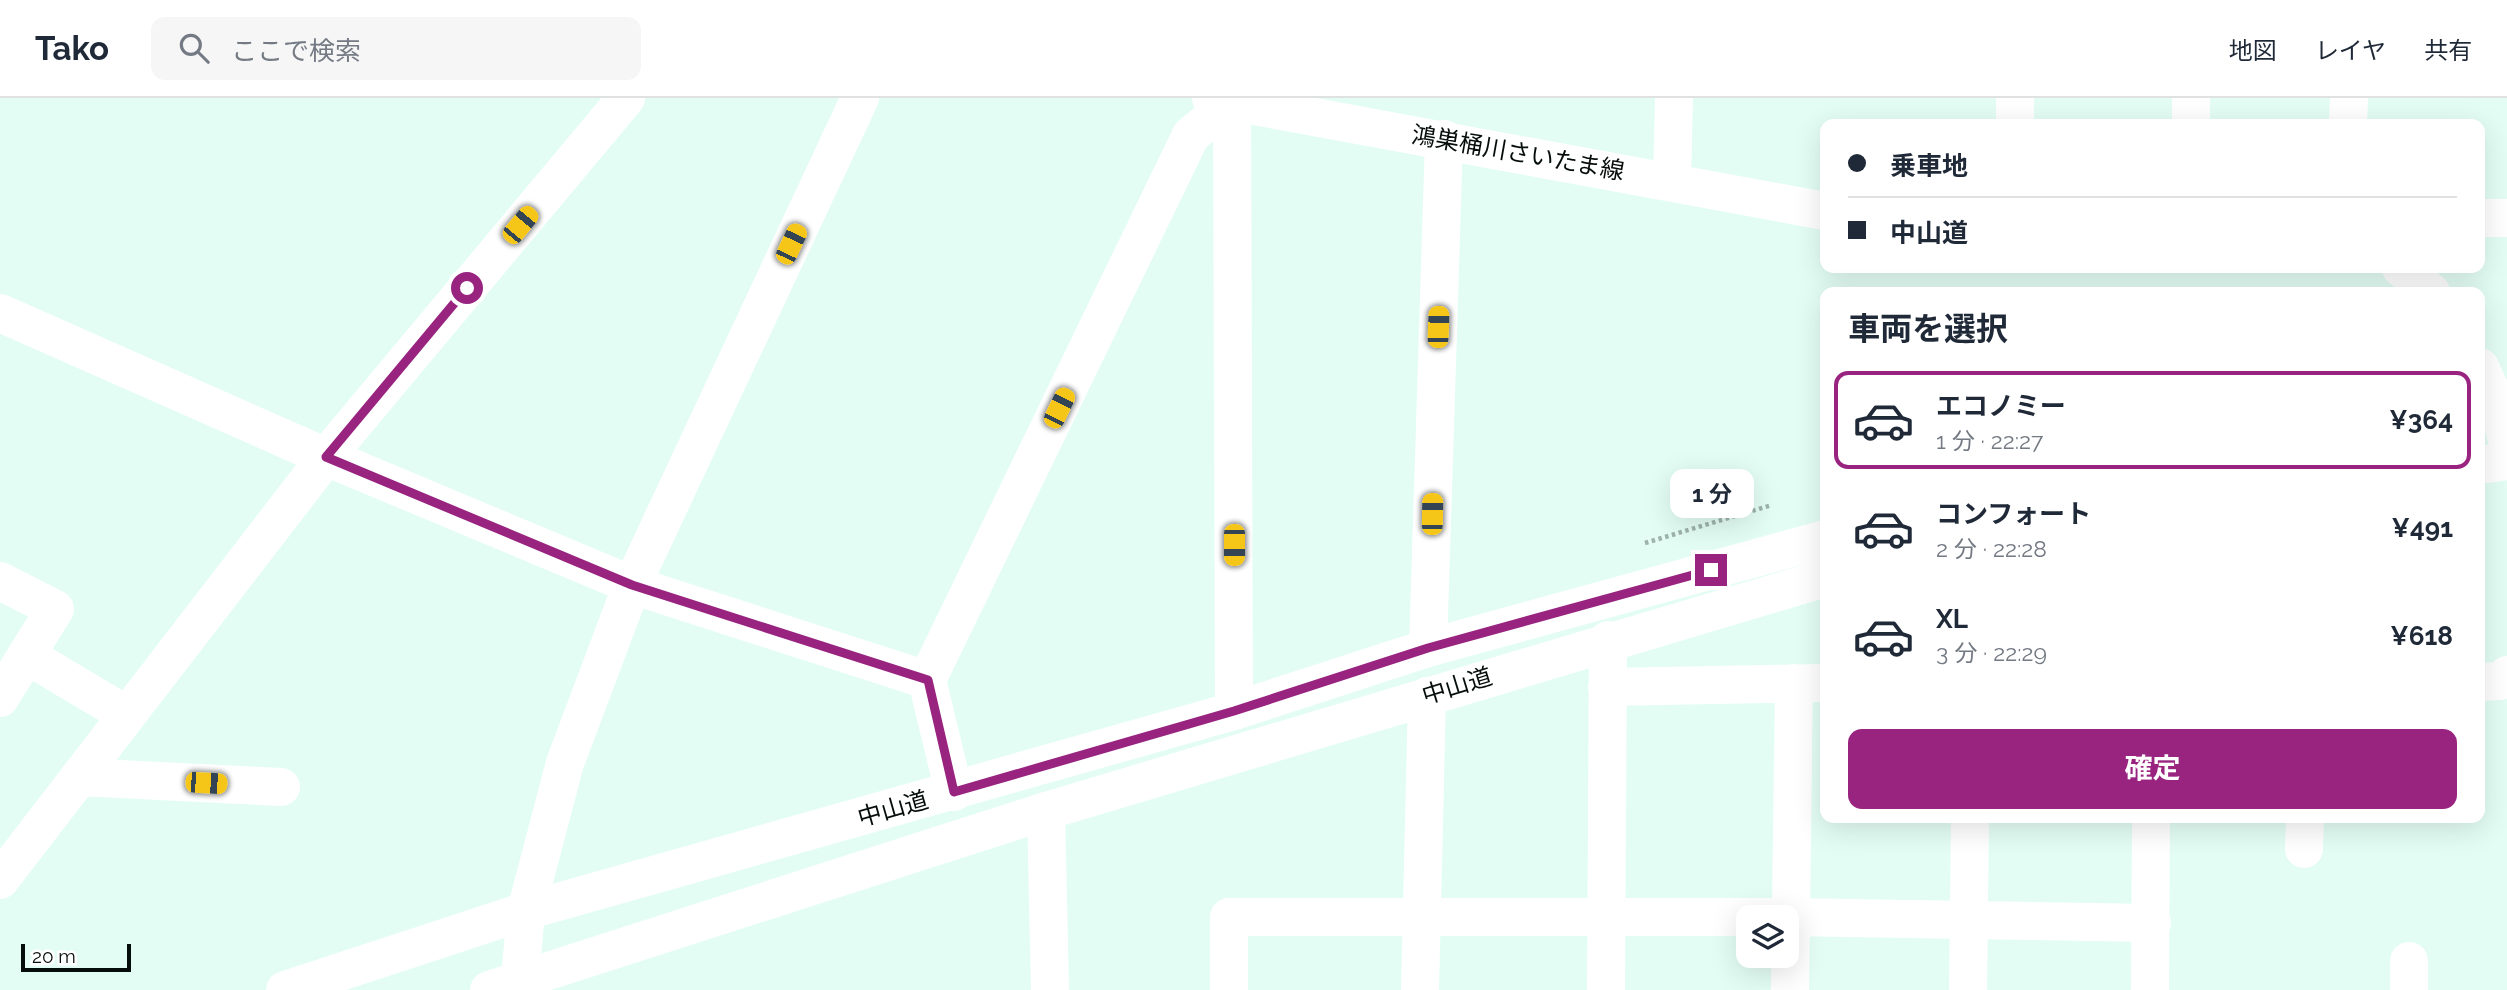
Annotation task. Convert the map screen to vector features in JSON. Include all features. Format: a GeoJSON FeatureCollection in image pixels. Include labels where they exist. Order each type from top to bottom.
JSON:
{"type":"FeatureCollection","features":[{"type":"Feature","properties":{"kind":"main road"},"geometry":{"type":"LineString","coordinates":[[0,880],[326,457],[626,98]]}},
{"type":"Feature","properties":{"kind":"main road"},"geometry":{"type":"LineString","coordinates":[[509,987],[565,763],[632,585],[860,98]]}},
{"type":"Feature","properties":{"kind":"main road"},"geometry":{"type":"LineString","coordinates":[[1672,181],[1674,98]]}},
{"type":"Feature","properties":{"kind":"main road"},"geometry":{"type":"LineString","coordinates":[[2015,98],[2015,119]]}},
{"type":"Feature","properties":{"kind":"main road"},"geometry":{"type":"LineString","coordinates":[[2191,98],[2191,119]]}},
{"type":"Feature","properties":{"kind":"main road"},"geometry":{"type":"LineString","coordinates":[[2348,119],[2349,98]]}},
{"type":"Feature","properties":{"kind":"main road"},"geometry":{"type":"LineString","coordinates":[[954,792],[928,680],[1191,135],[1222,100]]}},
{"type":"Feature","properties":{"kind":"main road"},"geometry":{"type":"LineString","coordinates":[[1222,100],[1234,711]]}},
{"type":"Feature","properties":{"kind":"main road","name":"鴻巣桶川さいたま線"},"geometry":{"type":"LineString","coordinates":[[1222,100],[1820,210]]}},
{"type":"Feature","properties":{"kind":"main road"},"geometry":{"type":"LineString","coordinates":[[1428,648],[1444,139]]}},
{"type":"Feature","properties":{"kind":"main road"},"geometry":{"type":"LineString","coordinates":[[2485,218],[2507,218]]}},
{"type":"Feature","properties":{"kind":"main road"},"geometry":{"type":"LineString","coordinates":[[2407,273],[2425,287]]}},
{"type":"Feature","properties":{"kind":"main road"},"geometry":{"type":"LineString","coordinates":[[0,313],[326,457],[632,585],[928,680]]}},
{"type":"Feature","properties":{"kind":"main road"},"geometry":{"type":"LineString","coordinates":[[2485,381],[2498,418]]}},
{"type":"Feature","properties":{"kind":"main road"},"geometry":{"type":"LineString","coordinates":[[2485,464],[2507,461]]}},
{"type":"Feature","properties":{"kind":"main road","name":"中山道"},"geometry":{"type":"LineString","coordinates":[[285,990],[526,911],[1234,711],[1428,648],[1820,540]]}},
{"type":"Feature","properties":{"kind":"main road","name":"中山道"},"geometry":{"type":"LineString","coordinates":[[509,987],[1046,811],[1608,640],[1820,579]]}},
{"type":"Feature","properties":{"kind":"main road"},"geometry":{"type":"LineString","coordinates":[[0,581],[55,609],[0,698]]}},
{"type":"Feature","properties":{"kind":"main road"},"geometry":{"type":"LineString","coordinates":[[1606,990],[1608,640]]}},
{"type":"Feature","properties":{"kind":"main road"},"geometry":{"type":"LineString","coordinates":[[26,655],[127,715]]}},
{"type":"Feature","properties":{"kind":"main road"},"geometry":{"type":"LineString","coordinates":[[2485,682],[2500,681],[2507,675]]}},
{"type":"Feature","properties":{"kind":"main road"},"geometry":{"type":"LineString","coordinates":[[1607,687],[1810,683],[1789,905]]}},
{"type":"Feature","properties":{"kind":"main road"},"geometry":{"type":"LineString","coordinates":[[1420,990],[1427,696]]}},
{"type":"Feature","properties":{"kind":"main road"},"geometry":{"type":"LineString","coordinates":[[79,777],[281,786]]}},
{"type":"Feature","properties":{"kind":"main road"},"geometry":{"type":"LineString","coordinates":[[1046,811],[1050,990]]}},
{"type":"Feature","properties":{"kind":"main road"},"geometry":{"type":"LineString","coordinates":[[1968,990],[1970,823]]}},
{"type":"Feature","properties":{"kind":"main road"},"geometry":{"type":"LineString","coordinates":[[2150,990],[2151,823]]}},
{"type":"Feature","properties":{"kind":"main road"},"geometry":{"type":"LineString","coordinates":[[1229,990],[1230,916],[1606,914],[1736,916]]}},
{"type":"Feature","properties":{"kind":"main road"},"geometry":{"type":"LineString","coordinates":[[1799,917],[2152,923]]}},
{"type":"Feature","properties":{"kind":"main road"},"geometry":{"type":"LineString","coordinates":[[1789,968],[1790,990]]}},
{"type":"Feature","properties":{"kind":"path"},"geometry":{"type":"LineString","coordinates":[[1645,542],[1772,505]]}},
{"type":"Feature","properties":{"kind":"route"},"geometry":{"type":"LineString","coordinates":[[467,288],[326,457],[632,585],[928,680],[954,792],[1234,711],[1428,648],[1711,570]]}}]}
